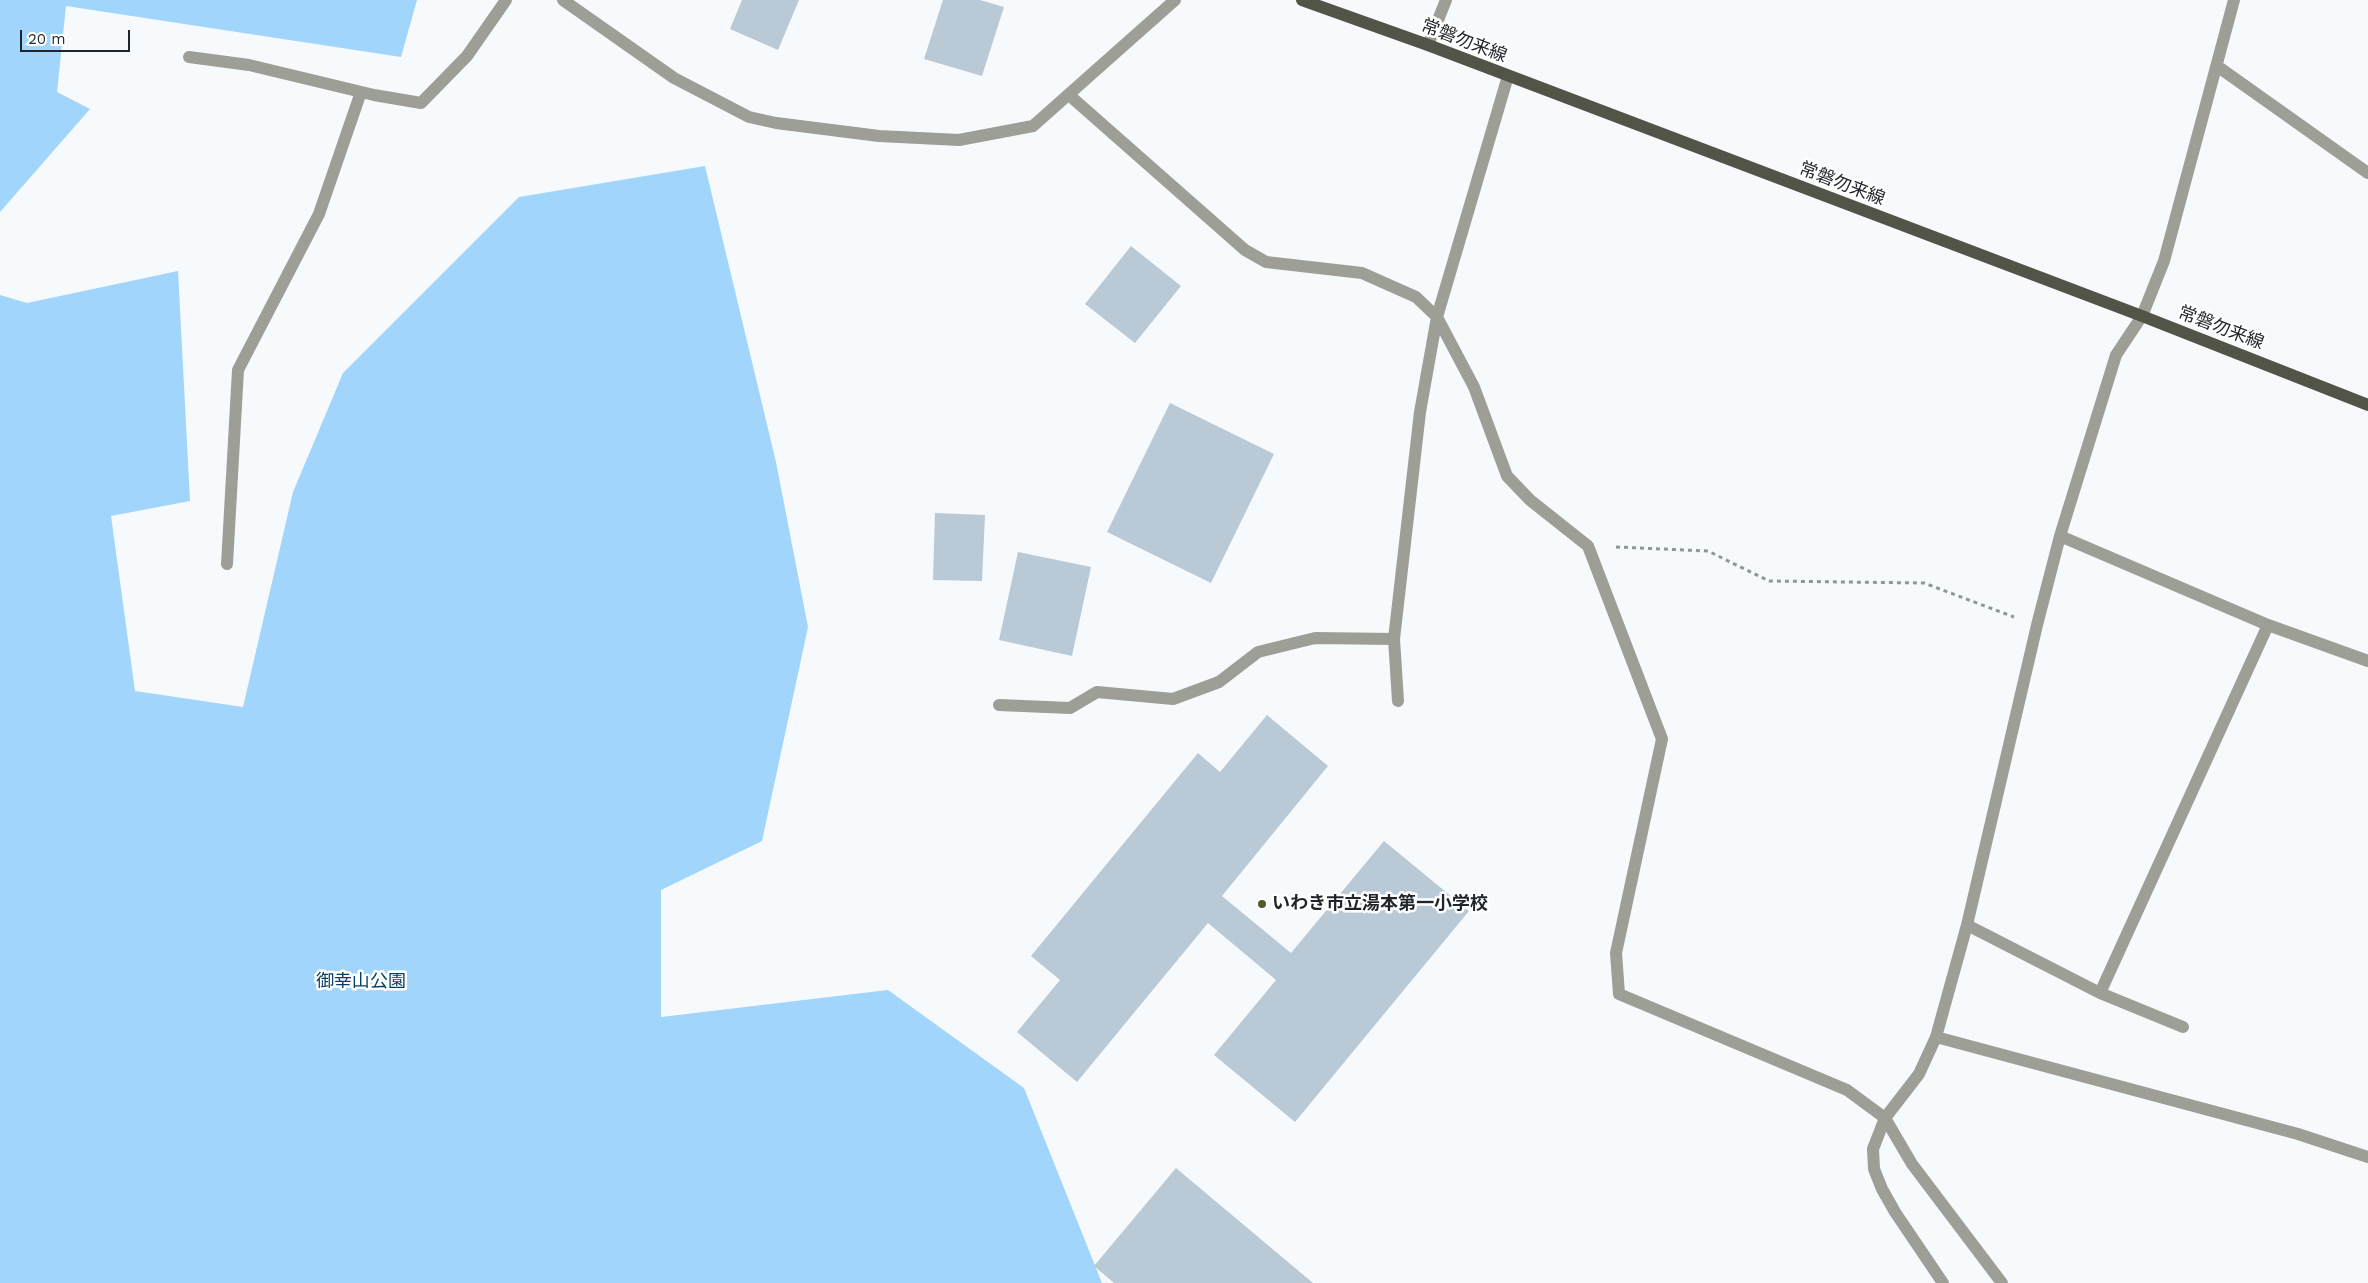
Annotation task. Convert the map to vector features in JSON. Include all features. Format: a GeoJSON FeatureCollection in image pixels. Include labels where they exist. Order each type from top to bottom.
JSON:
{"type":"FeatureCollection","features":[{"type":"Feature","properties":{"kind":"main road","name":"常磐勿来線"},"geometry":{"type":"LineString","coordinates":[[1306,1],[1428,45],[2142,316],[2368,405]]}},
{"type":"Feature","properties":{"kind":"street"},"geometry":{"type":"LineString","coordinates":[[189,57],[249,65],[361,92],[421,103],[468,56],[506,0]]}},
{"type":"Feature","properties":{"kind":"street"},"geometry":{"type":"LineString","coordinates":[[562,0],[674,78],[749,117],[776,123],[879,136],[959,140],[1033,126],[1175,0]]}},
{"type":"Feature","properties":{"kind":"street"},"geometry":{"type":"LineString","coordinates":[[1428,45],[1446,0]]}},
{"type":"Feature","properties":{"kind":"street"},"geometry":{"type":"LineString","coordinates":[[1943,1283],[1896,1212],[1874,1169],[1873,1149],[1885,1118],[1919,1074],[1936,1037],[1967,925],[2037,625],[2060,536],[2116,355],[2142,316],[2164,261],[2234,0]]}},
{"type":"Feature","properties":{"kind":"street"},"geometry":{"type":"LineString","coordinates":[[2216,66],[2368,173]]}},
{"type":"Feature","properties":{"kind":"street"},"geometry":{"type":"LineString","coordinates":[[1398,701],[1394,639],[1420,412],[1437,317],[1508,76]]}},
{"type":"Feature","properties":{"kind":"street"},"geometry":{"type":"LineString","coordinates":[[227,564],[238,370],[319,214],[361,92]]}},
{"type":"Feature","properties":{"kind":"street"},"geometry":{"type":"LineString","coordinates":[[1069,95],[1245,250],[1266,262],[1362,272],[1416,297],[1437,317],[1474,387],[1507,476],[1530,500],[1588,546],[1662,739],[1616,953],[1619,994],[1847,1090],[1885,1118],[1912,1164],[2002,1283]]}},
{"type":"Feature","properties":{"kind":"street"},"geometry":{"type":"LineString","coordinates":[[2060,536],[2268,625],[2368,661]]}},
{"type":"Feature","properties":{"kind":"street"},"geometry":{"type":"LineString","coordinates":[[2100,993],[2268,625]]}},
{"type":"Feature","properties":{"kind":"street"},"geometry":{"type":"LineString","coordinates":[[999,705],[1070,708],[1097,692],[1173,699],[1219,682],[1258,652],[1315,638],[1394,639]]}},
{"type":"Feature","properties":{"kind":"street"},"geometry":{"type":"LineString","coordinates":[[1967,925],[2100,993],[2183,1027]]}},
{"type":"Feature","properties":{"kind":"street"},"geometry":{"type":"LineString","coordinates":[[1936,1037],[2298,1134],[2368,1157]]}},
{"type":"Feature","properties":{"kind":"path"},"geometry":{"type":"LineString","coordinates":[[1588,546],[1708,552],[1769,581],[1924,583],[2037,625]]}},
{"type":"Feature","properties":{"kind":"green space"},"geometry":{"type":"Polygon","coordinates":[[[0,0],[417,0],[401,57],[66,6],[57,92],[90,109],[0,212],[0,0]]]}},
{"type":"Feature","properties":{"kind":"green space","name":"御幸山公園"},"geometry":{"type":"Polygon","coordinates":[[[705,166],[776,462],[808,627],[762,841],[661,890],[661,1017],[888,990],[1024,1088],[1102,1283],[0,1283],[0,295],[27,303],[178,271],[190,501],[111,516],[135,691],[243,707],[293,492],[343,373],[519,197],[705,166]]]}},
{"type":"Feature","properties":{"kind":"building"},"geometry":{"type":"Polygon","coordinates":[[[742,0],[799,0],[778,50],[730,29],[742,0]]]}},
{"type":"Feature","properties":{"kind":"building"},"geometry":{"type":"Polygon","coordinates":[[[943,0],[980,0],[1004,7],[982,76],[924,59],[943,0]]]}},
{"type":"Feature","properties":{"kind":"building"},"geometry":{"type":"Polygon","coordinates":[[[1131,246],[1181,286],[1135,343],[1085,304],[1131,246]]]}},
{"type":"Feature","properties":{"kind":"building"},"geometry":{"type":"Polygon","coordinates":[[[1170,403],[1274,454],[1211,583],[1107,532],[1170,403]]]}},
{"type":"Feature","properties":{"kind":"building"},"geometry":{"type":"Polygon","coordinates":[[[935,513],[985,515],[982,581],[933,580],[935,513]]]}},
{"type":"Feature","properties":{"kind":"building"},"geometry":{"type":"Polygon","coordinates":[[[1018,552],[1091,567],[1072,656],[999,640],[1018,552]]]}},
{"type":"Feature","properties":{"kind":"building"},"geometry":{"type":"Polygon","coordinates":[[[1267,715],[1328,766],[1222,896],[1291,953],[1384,841],[1469,911],[1295,1122],[1214,1055],[1276,980],[1208,923],[1077,1082],[1017,1032],[1060,980],[1031,956],[1198,753],[1220,772],[1267,715]]]}},
{"type":"Feature","properties":{"kind":"building"},"geometry":{"type":"Polygon","coordinates":[[[1176,1168],[1313,1283],[1114,1283],[1094,1266],[1176,1168]]]}},
{"type":"Feature","properties":{"kind":"place","name":"いわき市立湯本第一小学校"},"geometry":{"type":"Point","coordinates":[1262,904]}}]}
